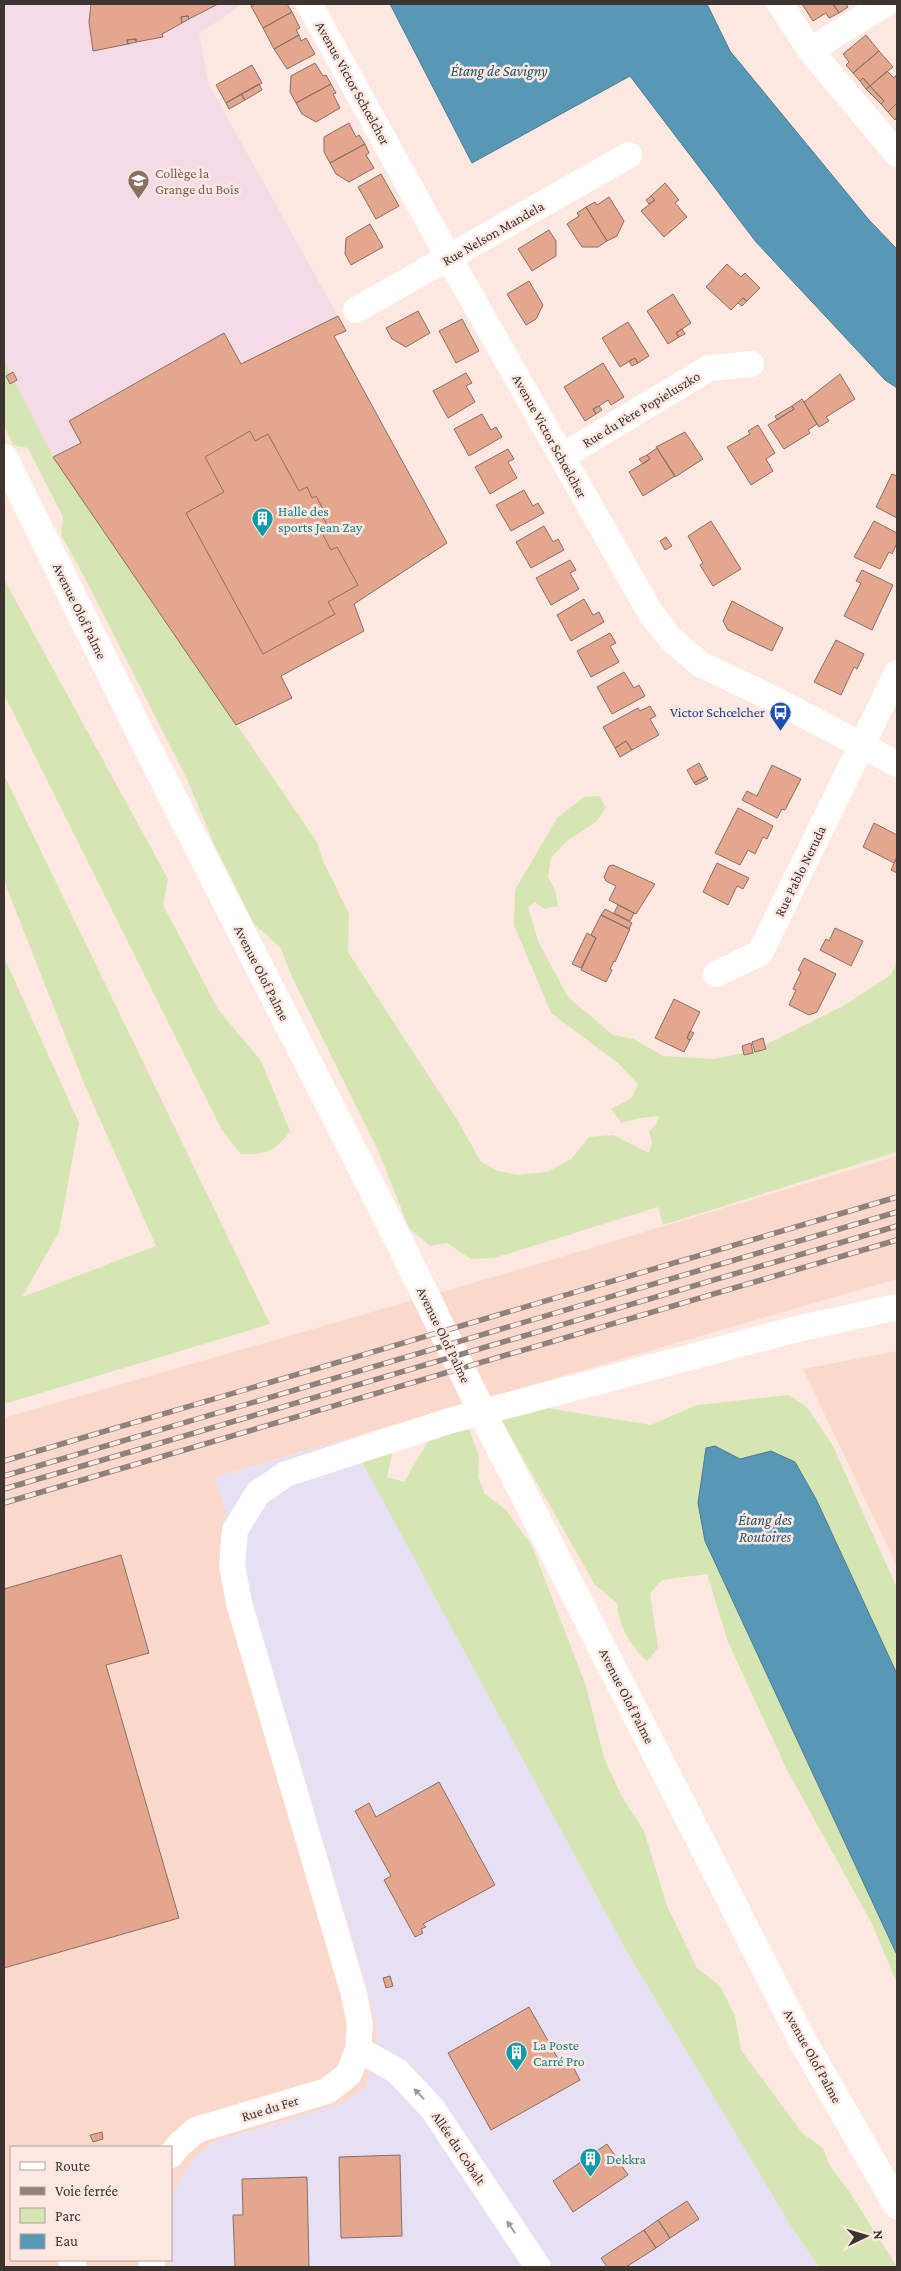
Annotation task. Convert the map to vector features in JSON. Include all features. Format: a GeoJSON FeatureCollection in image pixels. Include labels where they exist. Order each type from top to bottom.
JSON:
{"type":"FeatureCollection","features":[{"type":"Feature","properties":{"kind":"main road","name":"Avenue Olof Palme"},"geometry":{"type":"LineString","coordinates":[[4,458],[151,754],[402,1247],[489,1426],[801,2038],[897,2205]]}},
{"type":"Feature","properties":{"kind":"street","name":"Avenue Victor Schœlcher"},"geometry":{"type":"LineString","coordinates":[[309,4],[449,258],[563,456],[604,535],[650,612],[670,638],[700,664],[774,699],[897,764]]}},
{"type":"Feature","properties":{"kind":"street"},"geometry":{"type":"LineString","coordinates":[[780,4],[810,50],[897,154]]}},
{"type":"Feature","properties":{"kind":"street"},"geometry":{"type":"LineString","coordinates":[[810,50],[885,4]]}},
{"type":"Feature","properties":{"kind":"street","name":"Rue Nelson Mandela"},"geometry":{"type":"LineString","coordinates":[[356,310],[629,155]]}},
{"type":"Feature","properties":{"kind":"street","name":"Rue du Père Popieluszko"},"geometry":{"type":"LineString","coordinates":[[563,456],[709,368],[751,364]]}},
{"type":"Feature","properties":{"kind":"street","name":"Rue Pablo Neruda"},"geometry":{"type":"LineString","coordinates":[[716,974],[760,953],[897,673]]}},
{"type":"Feature","properties":{"kind":"street","name":"Rue du Fer"},"geometry":{"type":"LineString","coordinates":[[172,2154],[196,2130],[327,2091],[348,2074],[358,2050],[360,2025],[354,1994],[239,1603],[232,1565],[236,1530],[258,1493],[286,1474],[449,1421],[793,1330],[897,1307]]}},
{"type":"Feature","properties":{"kind":"street","name":"Allée du Cobalt"},"geometry":{"type":"LineString","coordinates":[[358,2050],[397,2072],[432,2108],[538,2267]]}},
{"type":"Feature","properties":{"kind":"shaded area","name":"Collège la Grange du Bois"},"geometry":{"type":"Polygon","coordinates":[[[4,4],[242,4],[199,34],[209,85],[338,316],[53,457],[4,360],[4,4]]]}},
{"type":"Feature","properties":{"kind":"shaded area"},"geometry":{"type":"Polygon","coordinates":[[[897,1156],[897,1279],[215,1477],[372,2006],[377,2037],[374,2062],[365,2087],[344,2103],[213,2142],[196,2157],[181,2177],[172,2200],[172,2146],[10,2146],[10,2261],[169,2261],[169,2267],[4,2267],[4,1418],[521,1269],[897,1156]]]}},
{"type":"Feature","properties":{"kind":"shaded area"},"geometry":{"type":"Polygon","coordinates":[[[897,1351],[897,1566],[803,1369],[897,1351]]]}},
{"type":"Feature","properties":{"kind":"shaded area"},"geometry":{"type":"Polygon","coordinates":[[[351,1438],[626,1950],[791,2226],[819,2267],[169,2267],[169,2261],[172,2261],[172,2200],[181,2177],[196,2157],[214,2142],[344,2103],[377,2037],[372,2006],[215,1477],[351,1438]]]}},
{"type":"Feature","properties":{"kind":"green space"},"geometry":{"type":"Polygon","coordinates":[[[4,360],[53,457],[317,842],[324,863],[349,914],[348,952],[458,1121],[481,1162],[498,1171],[517,1175],[547,1172],[570,1160],[589,1137],[613,1135],[649,1153],[652,1143],[649,1131],[656,1125],[659,1116],[621,1123],[611,1109],[632,1098],[638,1084],[618,1063],[551,1013],[514,925],[515,890],[557,818],[584,797],[599,796],[606,808],[596,822],[567,841],[551,858],[548,877],[555,890],[558,906],[544,909],[535,902],[528,907],[538,941],[568,997],[613,1035],[634,1039],[663,1056],[714,1059],[753,1051],[843,1006],[891,975],[897,960],[897,1152],[663,1225],[658,1207],[494,1258],[471,1259],[447,1243],[430,1246],[409,1228],[378,1150],[294,981],[280,947],[254,924],[214,844],[187,779],[85,578],[61,535],[63,517],[28,448],[13,445],[4,426],[4,360]]]}},
{"type":"Feature","properties":{"kind":"green space"},"geometry":{"type":"Polygon","coordinates":[[[4,579],[168,879],[163,905],[218,1009],[261,1061],[290,1131],[279,1144],[269,1151],[257,1154],[241,1154],[222,1130],[4,694],[4,579]]]}},
{"type":"Feature","properties":{"kind":"green space"},"geometry":{"type":"Polygon","coordinates":[[[4,775],[270,1324],[4,1404],[4,957],[79,1123],[59,1232],[22,1297],[156,1246],[83,1081],[4,881],[4,775]]]}},
{"type":"Feature","properties":{"kind":"green space"},"geometry":{"type":"Polygon","coordinates":[[[789,1395],[808,1408],[833,1446],[897,1588],[897,1674],[816,1499],[795,1462],[771,1451],[740,1459],[715,1446],[706,1448],[698,1503],[705,1541],[897,1955],[897,1983],[872,1924],[786,1768],[728,1642],[707,1574],[662,1580],[650,1593],[658,1648],[647,1661],[635,1649],[626,1635],[620,1620],[617,1603],[595,1585],[499,1416],[534,1406],[651,1425],[697,1405],[789,1395]]]}},
{"type":"Feature","properties":{"kind":"green space"},"geometry":{"type":"Polygon","coordinates":[[[468,1426],[479,1456],[478,1477],[485,1494],[506,1510],[532,1546],[586,1686],[604,1758],[621,1795],[644,1831],[667,1906],[697,1968],[720,1986],[735,2016],[741,2050],[803,2134],[823,2148],[830,2166],[849,2191],[897,2267],[819,2267],[791,2226],[626,1950],[361,1460],[393,1450],[387,1477],[404,1482],[430,1438],[468,1426]]]}},
{"type":"Feature","properties":{"kind":"water","name":"Étang de Savigny"},"geometry":{"type":"Polygon","coordinates":[[[390,4],[707,4],[730,51],[869,220],[897,249],[897,388],[885,380],[756,242],[630,76],[472,163],[390,4]]]}},
{"type":"Feature","properties":{"kind":"water","name":"Étang des Routoires"},"geometry":{"type":"Polygon","coordinates":[[[715,1446],[740,1459],[771,1451],[795,1462],[816,1499],[897,1674],[897,1955],[705,1541],[698,1503],[706,1448],[715,1446]]]}},
{"type":"Feature","properties":{"kind":"building"},"geometry":{"type":"Polygon","coordinates":[[[91,4],[218,4],[189,19],[188,16],[181,17],[182,23],[162,34],[163,37],[136,42],[136,39],[127,40],[128,44],[93,51],[89,22],[91,4]]]}},
{"type":"Feature","properties":{"kind":"building"},"geometry":{"type":"Polygon","coordinates":[[[255,4],[287,4],[292,12],[263,28],[251,6],[255,4]]]}},
{"type":"Feature","properties":{"kind":"building"},"geometry":{"type":"Polygon","coordinates":[[[802,4],[833,4],[839,13],[829,18],[826,13],[813,21],[802,4]]]}},
{"type":"Feature","properties":{"kind":"building"},"geometry":{"type":"Polygon","coordinates":[[[833,4],[846,4],[848,7],[839,13],[833,4]]]}},
{"type":"Feature","properties":{"kind":"building"},"geometry":{"type":"Polygon","coordinates":[[[292,12],[300,28],[296,30],[299,35],[274,49],[263,28],[292,12]]]}},
{"type":"Feature","properties":{"kind":"building"},"geometry":{"type":"Polygon","coordinates":[[[188,16],[189,19],[182,23],[181,17],[188,16]]]}},
{"type":"Feature","properties":{"kind":"building"},"geometry":{"type":"Polygon","coordinates":[[[299,35],[301,41],[306,38],[315,54],[287,69],[274,49],[299,35]]]}},
{"type":"Feature","properties":{"kind":"building"},"geometry":{"type":"Polygon","coordinates":[[[866,35],[879,51],[853,73],[846,65],[849,62],[843,54],[866,35]]]}},
{"type":"Feature","properties":{"kind":"building"},"geometry":{"type":"Polygon","coordinates":[[[136,39],[136,42],[128,44],[127,40],[136,39]]]}},
{"type":"Feature","properties":{"kind":"building"},"geometry":{"type":"Polygon","coordinates":[[[879,51],[893,67],[870,86],[863,78],[860,81],[853,73],[879,51]]]}},
{"type":"Feature","properties":{"kind":"building"},"geometry":{"type":"Polygon","coordinates":[[[315,63],[323,76],[326,75],[331,84],[296,103],[290,92],[291,76],[315,63]]]}},
{"type":"Feature","properties":{"kind":"building"},"geometry":{"type":"Polygon","coordinates":[[[252,65],[262,83],[226,103],[216,85],[252,65]]]}},
{"type":"Feature","properties":{"kind":"building"},"geometry":{"type":"Polygon","coordinates":[[[887,71],[894,78],[897,74],[897,103],[888,112],[881,104],[884,101],[870,86],[887,71]]]}},
{"type":"Feature","properties":{"kind":"building"},"geometry":{"type":"Polygon","coordinates":[[[863,78],[870,86],[866,89],[860,81],[863,78]]]}},
{"type":"Feature","properties":{"kind":"building"},"geometry":{"type":"Polygon","coordinates":[[[259,84],[262,90],[245,100],[241,94],[259,84]]]}},
{"type":"Feature","properties":{"kind":"building"},"geometry":{"type":"Polygon","coordinates":[[[331,84],[336,93],[333,94],[340,108],[316,122],[302,114],[296,103],[331,84]]]}},
{"type":"Feature","properties":{"kind":"building"},"geometry":{"type":"Polygon","coordinates":[[[870,86],[884,101],[881,104],[866,89],[870,86]]]}},
{"type":"Feature","properties":{"kind":"building"},"geometry":{"type":"Polygon","coordinates":[[[241,94],[245,100],[229,109],[226,103],[241,94]]]}},
{"type":"Feature","properties":{"kind":"building"},"geometry":{"type":"Polygon","coordinates":[[[897,103],[897,117],[895,120],[888,112],[897,103]]]}},
{"type":"Feature","properties":{"kind":"building"},"geometry":{"type":"Polygon","coordinates":[[[349,123],[356,137],[359,135],[365,144],[330,163],[324,152],[324,137],[349,123]]]}},
{"type":"Feature","properties":{"kind":"building"},"geometry":{"type":"Polygon","coordinates":[[[365,144],[369,153],[366,155],[374,168],[349,182],[336,174],[330,163],[365,144]]]}},
{"type":"Feature","properties":{"kind":"building"},"geometry":{"type":"Polygon","coordinates":[[[381,174],[399,206],[376,219],[358,187],[381,174]]]}},
{"type":"Feature","properties":{"kind":"building"},"geometry":{"type":"Polygon","coordinates":[[[665,183],[679,200],[675,203],[687,217],[664,237],[641,211],[655,200],[651,196],[665,183]]]}},
{"type":"Feature","properties":{"kind":"building"},"geometry":{"type":"Polygon","coordinates":[[[651,196],[655,200],[649,204],[646,200],[651,196]]]}},
{"type":"Feature","properties":{"kind":"building"},"geometry":{"type":"Polygon","coordinates":[[[609,197],[624,221],[617,236],[607,241],[586,207],[595,202],[597,205],[609,197]]]}},
{"type":"Feature","properties":{"kind":"building"},"geometry":{"type":"Polygon","coordinates":[[[586,207],[607,241],[598,247],[582,247],[567,224],[579,216],[577,213],[586,207]]]}},
{"type":"Feature","properties":{"kind":"building"},"geometry":{"type":"Polygon","coordinates":[[[370,224],[383,247],[351,265],[345,254],[346,238],[370,224]]]}},
{"type":"Feature","properties":{"kind":"building"},"geometry":{"type":"Polygon","coordinates":[[[549,230],[556,241],[556,256],[532,271],[518,249],[549,230]]]}},
{"type":"Feature","properties":{"kind":"building"},"geometry":{"type":"Polygon","coordinates":[[[727,264],[741,277],[745,273],[760,288],[747,301],[743,298],[731,310],[706,287],[727,264]]]}},
{"type":"Feature","properties":{"kind":"building"},"geometry":{"type":"Polygon","coordinates":[[[529,281],[543,305],[536,319],[526,325],[507,294],[529,281]]]}},
{"type":"Feature","properties":{"kind":"building"},"geometry":{"type":"Polygon","coordinates":[[[673,294],[691,323],[676,333],[679,337],[668,344],[647,311],[673,294]]]}},
{"type":"Feature","properties":{"kind":"building"},"geometry":{"type":"Polygon","coordinates":[[[743,298],[747,301],[742,306],[738,303],[743,298]]]}},
{"type":"Feature","properties":{"kind":"building"},"geometry":{"type":"Polygon","coordinates":[[[418,311],[430,333],[406,347],[392,339],[386,328],[418,311]]]}},
{"type":"Feature","properties":{"kind":"building"},"geometry":{"type":"Polygon","coordinates":[[[338,316],[346,331],[334,336],[447,543],[354,604],[364,631],[281,676],[292,698],[236,725],[53,457],[81,443],[69,421],[224,333],[241,364],[338,316]]]}},
{"type":"Feature","properties":{"kind":"building"},"geometry":{"type":"Polygon","coordinates":[[[462,319],[479,351],[456,363],[439,331],[462,319]]]}},
{"type":"Feature","properties":{"kind":"building"},"geometry":{"type":"Polygon","coordinates":[[[628,322],[649,356],[638,363],[635,358],[620,367],[602,338],[628,322]]]}},
{"type":"Feature","properties":{"kind":"building"},"geometry":{"type":"Polygon","coordinates":[[[682,329],[685,334],[679,337],[676,333],[682,329]]]}},
{"type":"Feature","properties":{"kind":"building"},"geometry":{"type":"Polygon","coordinates":[[[635,358],[638,363],[632,366],[629,361],[635,358]]]}},
{"type":"Feature","properties":{"kind":"building"},"geometry":{"type":"Polygon","coordinates":[[[603,363],[624,397],[611,405],[608,400],[593,409],[596,414],[585,421],[564,387],[603,363]]]}},
{"type":"Feature","properties":{"kind":"building"},"geometry":{"type":"Polygon","coordinates":[[[13,372],[17,380],[10,384],[6,376],[13,372]]]}},
{"type":"Feature","properties":{"kind":"building"},"geometry":{"type":"Polygon","coordinates":[[[466,373],[472,383],[466,386],[475,402],[448,418],[433,391],[466,373]]]}},
{"type":"Feature","properties":{"kind":"building"},"geometry":{"type":"Polygon","coordinates":[[[840,374],[855,399],[826,417],[829,421],[819,427],[804,402],[840,374]]]}},
{"type":"Feature","properties":{"kind":"building"},"geometry":{"type":"Polygon","coordinates":[[[802,399],[817,424],[808,430],[810,433],[784,449],[768,425],[794,409],[792,406],[802,399]]]}},
{"type":"Feature","properties":{"kind":"building"},"geometry":{"type":"Polygon","coordinates":[[[599,406],[602,410],[596,414],[593,409],[599,406]]]}},
{"type":"Feature","properties":{"kind":"building"},"geometry":{"type":"Polygon","coordinates":[[[792,406],[794,409],[777,420],[775,416],[792,406]]]}},
{"type":"Feature","properties":{"kind":"building"},"geometry":{"type":"Polygon","coordinates":[[[482,414],[491,430],[496,427],[502,437],[469,456],[454,429],[482,414]]]}},
{"type":"Feature","properties":{"kind":"building"},"geometry":{"type":"Polygon","coordinates":[[[758,425],[775,453],[766,459],[773,471],[751,485],[727,447],[750,434],[748,431],[758,425]]]}},
{"type":"Feature","properties":{"kind":"building","name":"Halle des sports Jean Zay"},"geometry":{"type":"Polygon","coordinates":[[[250,431],[255,441],[268,434],[299,491],[307,487],[312,498],[316,496],[325,513],[322,515],[327,525],[320,529],[331,550],[337,547],[358,585],[328,602],[335,614],[263,654],[186,513],[224,492],[205,457],[250,431]]]}},
{"type":"Feature","properties":{"kind":"building"},"geometry":{"type":"Polygon","coordinates":[[[685,432],[703,459],[675,477],[656,447],[685,432]]]}},
{"type":"Feature","properties":{"kind":"building"},"geometry":{"type":"Polygon","coordinates":[[[657,448],[675,476],[643,496],[629,472],[650,459],[647,455],[657,448]]]}},
{"type":"Feature","properties":{"kind":"building"},"geometry":{"type":"Polygon","coordinates":[[[508,449],[514,459],[508,462],[517,478],[490,494],[475,467],[508,449]]]}},
{"type":"Feature","properties":{"kind":"building"},"geometry":{"type":"Polygon","coordinates":[[[647,455],[650,459],[643,464],[639,459],[647,455]]]}},
{"type":"Feature","properties":{"kind":"building"},"geometry":{"type":"Polygon","coordinates":[[[892,474],[897,476],[897,518],[876,507],[892,474]]]}},
{"type":"Feature","properties":{"kind":"building"},"geometry":{"type":"Polygon","coordinates":[[[524,490],[533,506],[538,503],[544,513],[511,531],[496,505],[524,490]]]}},
{"type":"Feature","properties":{"kind":"building"},"geometry":{"type":"Polygon","coordinates":[[[711,521],[741,569],[713,586],[700,565],[703,563],[688,536],[711,521]]]}},
{"type":"Feature","properties":{"kind":"building"},"geometry":{"type":"Polygon","coordinates":[[[874,521],[897,533],[897,543],[892,554],[889,552],[880,569],[854,557],[874,521]]]}},
{"type":"Feature","properties":{"kind":"building"},"geometry":{"type":"Polygon","coordinates":[[[544,526],[553,542],[558,539],[564,550],[531,568],[516,542],[544,526]]]}},
{"type":"Feature","properties":{"kind":"building"},"geometry":{"type":"Polygon","coordinates":[[[666,537],[672,546],[665,550],[660,541],[666,537]]]}},
{"type":"Feature","properties":{"kind":"building"},"geometry":{"type":"Polygon","coordinates":[[[570,560],[576,570],[570,573],[579,589],[551,605],[536,578],[570,560]]]}},
{"type":"Feature","properties":{"kind":"building"},"geometry":{"type":"Polygon","coordinates":[[[862,570],[893,585],[872,630],[844,616],[861,583],[856,581],[862,570]]]}},
{"type":"Feature","properties":{"kind":"building"},"geometry":{"type":"Polygon","coordinates":[[[584,599],[593,615],[599,612],[604,622],[571,641],[557,615],[584,599]]]}},
{"type":"Feature","properties":{"kind":"building"},"geometry":{"type":"Polygon","coordinates":[[[732,601],[783,628],[772,651],[728,630],[723,621],[732,601]]]}},
{"type":"Feature","properties":{"kind":"building"},"geometry":{"type":"Polygon","coordinates":[[[610,633],[616,643],[610,646],[619,662],[591,677],[577,651],[610,633]]]}},
{"type":"Feature","properties":{"kind":"building"},"geometry":{"type":"Polygon","coordinates":[[[836,640],[864,654],[857,669],[854,667],[841,695],[814,682],[836,640]]]}},
{"type":"Feature","properties":{"kind":"building"},"geometry":{"type":"Polygon","coordinates":[[[624,672],[634,688],[639,685],[645,696],[612,714],[597,687],[624,672]]]}},
{"type":"Feature","properties":{"kind":"building"},"geometry":{"type":"Polygon","coordinates":[[[650,706],[656,716],[650,719],[659,735],[632,750],[626,741],[615,748],[603,727],[638,708],[640,711],[650,706]]]}},
{"type":"Feature","properties":{"kind":"building"},"geometry":{"type":"Polygon","coordinates":[[[626,741],[632,750],[620,757],[615,748],[626,741]]]}},
{"type":"Feature","properties":{"kind":"building"},"geometry":{"type":"Polygon","coordinates":[[[699,763],[706,776],[694,783],[687,770],[699,763]]]}},
{"type":"Feature","properties":{"kind":"building"},"geometry":{"type":"Polygon","coordinates":[[[772,765],[801,779],[785,810],[782,809],[777,818],[742,800],[747,791],[757,796],[772,765]]]}},
{"type":"Feature","properties":{"kind":"building"},"geometry":{"type":"Polygon","coordinates":[[[706,776],[708,779],[696,785],[694,783],[706,776]]]}},
{"type":"Feature","properties":{"kind":"building"},"geometry":{"type":"Polygon","coordinates":[[[738,808],[773,826],[767,839],[763,837],[755,854],[748,850],[740,865],[715,853],[738,808]]]}},
{"type":"Feature","properties":{"kind":"building"},"geometry":{"type":"Polygon","coordinates":[[[874,823],[897,835],[897,857],[894,863],[863,847],[874,823]]]}},
{"type":"Feature","properties":{"kind":"building"},"geometry":{"type":"Polygon","coordinates":[[[897,857],[897,873],[891,870],[897,857]]]}},
{"type":"Feature","properties":{"kind":"building"},"geometry":{"type":"Polygon","coordinates":[[[717,863],[749,878],[743,889],[737,886],[728,905],[703,892],[717,863]]]}},
{"type":"Feature","properties":{"kind":"building"},"geometry":{"type":"Polygon","coordinates":[[[613,865],[655,884],[636,914],[609,900],[616,886],[606,881],[604,877],[609,866],[613,865]]]}},
{"type":"Feature","properties":{"kind":"building"},"geometry":{"type":"Polygon","coordinates":[[[618,905],[634,913],[630,921],[614,913],[618,905]]]}},
{"type":"Feature","properties":{"kind":"building"},"geometry":{"type":"Polygon","coordinates":[[[605,909],[632,923],[629,929],[601,915],[605,909]]]}},
{"type":"Feature","properties":{"kind":"building"},"geometry":{"type":"Polygon","coordinates":[[[601,915],[630,929],[610,969],[612,970],[606,982],[581,970],[596,938],[591,935],[601,915]]]}},
{"type":"Feature","properties":{"kind":"building"},"geometry":{"type":"Polygon","coordinates":[[[835,928],[863,941],[851,966],[820,950],[826,939],[829,941],[835,928]]]}},
{"type":"Feature","properties":{"kind":"building"},"geometry":{"type":"Polygon","coordinates":[[[587,933],[596,938],[581,968],[572,964],[587,933]]]}},
{"type":"Feature","properties":{"kind":"building"},"geometry":{"type":"Polygon","coordinates":[[[804,958],[836,974],[817,1012],[809,1015],[789,1005],[796,990],[793,989],[801,972],[798,970],[804,958]]]}},
{"type":"Feature","properties":{"kind":"building"},"geometry":{"type":"Polygon","coordinates":[[[674,999],[700,1012],[687,1038],[690,1040],[684,1052],[655,1038],[674,999]]]}},
{"type":"Feature","properties":{"kind":"building"},"geometry":{"type":"Polygon","coordinates":[[[690,1031],[694,1033],[690,1040],[687,1038],[690,1031]]]}},
{"type":"Feature","properties":{"kind":"building"},"geometry":{"type":"Polygon","coordinates":[[[763,1038],[766,1049],[755,1052],[752,1042],[763,1038]]]}},
{"type":"Feature","properties":{"kind":"building"},"geometry":{"type":"Polygon","coordinates":[[[751,1043],[753,1053],[744,1055],[742,1046],[751,1043]]]}},
{"type":"Feature","properties":{"kind":"building"},"geometry":{"type":"Polygon","coordinates":[[[121,1555],[149,1653],[106,1665],[179,1918],[4,1968],[4,1589],[121,1555]]]}},
{"type":"Feature","properties":{"kind":"building"},"geometry":{"type":"Polygon","coordinates":[[[439,1782],[495,1885],[423,1924],[426,1927],[421,1929],[423,1933],[415,1937],[384,1880],[391,1876],[355,1811],[369,1803],[376,1817],[439,1782]]]}},
{"type":"Feature","properties":{"kind":"building"},"geometry":{"type":"Polygon","coordinates":[[[390,1976],[393,1986],[386,1988],[383,1978],[390,1976]]]}},
{"type":"Feature","properties":{"kind":"building","name":"La Poste Carré Pro"},"geometry":{"type":"Polygon","coordinates":[[[529,2007],[561,2064],[569,2059],[580,2080],[491,2130],[448,2053],[529,2007]]]}},
{"type":"Feature","properties":{"kind":"building"},"geometry":{"type":"Polygon","coordinates":[[[102,2132],[103,2139],[93,2142],[90,2135],[102,2132]]]}},
{"type":"Feature","properties":{"kind":"building","name":"Dekkra"},"geometry":{"type":"Polygon","coordinates":[[[607,2144],[628,2175],[573,2212],[553,2181],[607,2144]]]}},
{"type":"Feature","properties":{"kind":"building"},"geometry":{"type":"Polygon","coordinates":[[[400,2155],[402,2236],[341,2238],[339,2157],[400,2155]]]}},
{"type":"Feature","properties":{"kind":"building"},"geometry":{"type":"Polygon","coordinates":[[[307,2177],[309,2267],[235,2267],[233,2215],[243,2215],[242,2179],[307,2177]]]}},
{"type":"Feature","properties":{"kind":"building"},"geometry":{"type":"Polygon","coordinates":[[[687,2201],[699,2219],[670,2238],[658,2220],[687,2201]]]}},
{"type":"Feature","properties":{"kind":"building"},"geometry":{"type":"Polygon","coordinates":[[[658,2220],[670,2238],[656,2248],[644,2230],[658,2220]]]}},
{"type":"Feature","properties":{"kind":"building"},"geometry":{"type":"Polygon","coordinates":[[[644,2230],[656,2248],[626,2267],[607,2267],[601,2258],[644,2230]]]}},
{"type":"Feature","properties":{"kind":"railway"},"geometry":{"type":"LineString","coordinates":[[4,1461],[897,1197]]}},
{"type":"Feature","properties":{"kind":"railway"},"geometry":{"type":"LineString","coordinates":[[4,1476],[897,1212]]}},
{"type":"Feature","properties":{"kind":"railway"},"geometry":{"type":"LineString","coordinates":[[4,1489],[897,1226]]}},
{"type":"Feature","properties":{"kind":"railway"},"geometry":{"type":"LineString","coordinates":[[4,1503],[897,1240]]}},
{"type":"Feature","properties":{"kind":"place","name":"Collège la Grange du Bois"},"geometry":{"type":"Point","coordinates":[139,200]}},
{"type":"Feature","properties":{"kind":"place","name":"Halle des sports Jean Zay"},"geometry":{"type":"Point","coordinates":[262,538]}},
{"type":"Feature","properties":{"kind":"place","name":"Victor Schœlcher"},"geometry":{"type":"Point","coordinates":[781,731]}},
{"type":"Feature","properties":{"kind":"place","name":"La Poste Carré Pro"},"geometry":{"type":"Point","coordinates":[517,2072]}},
{"type":"Feature","properties":{"kind":"place","name":"Dekkra"},"geometry":{"type":"Point","coordinates":[590,2178]}}]}
